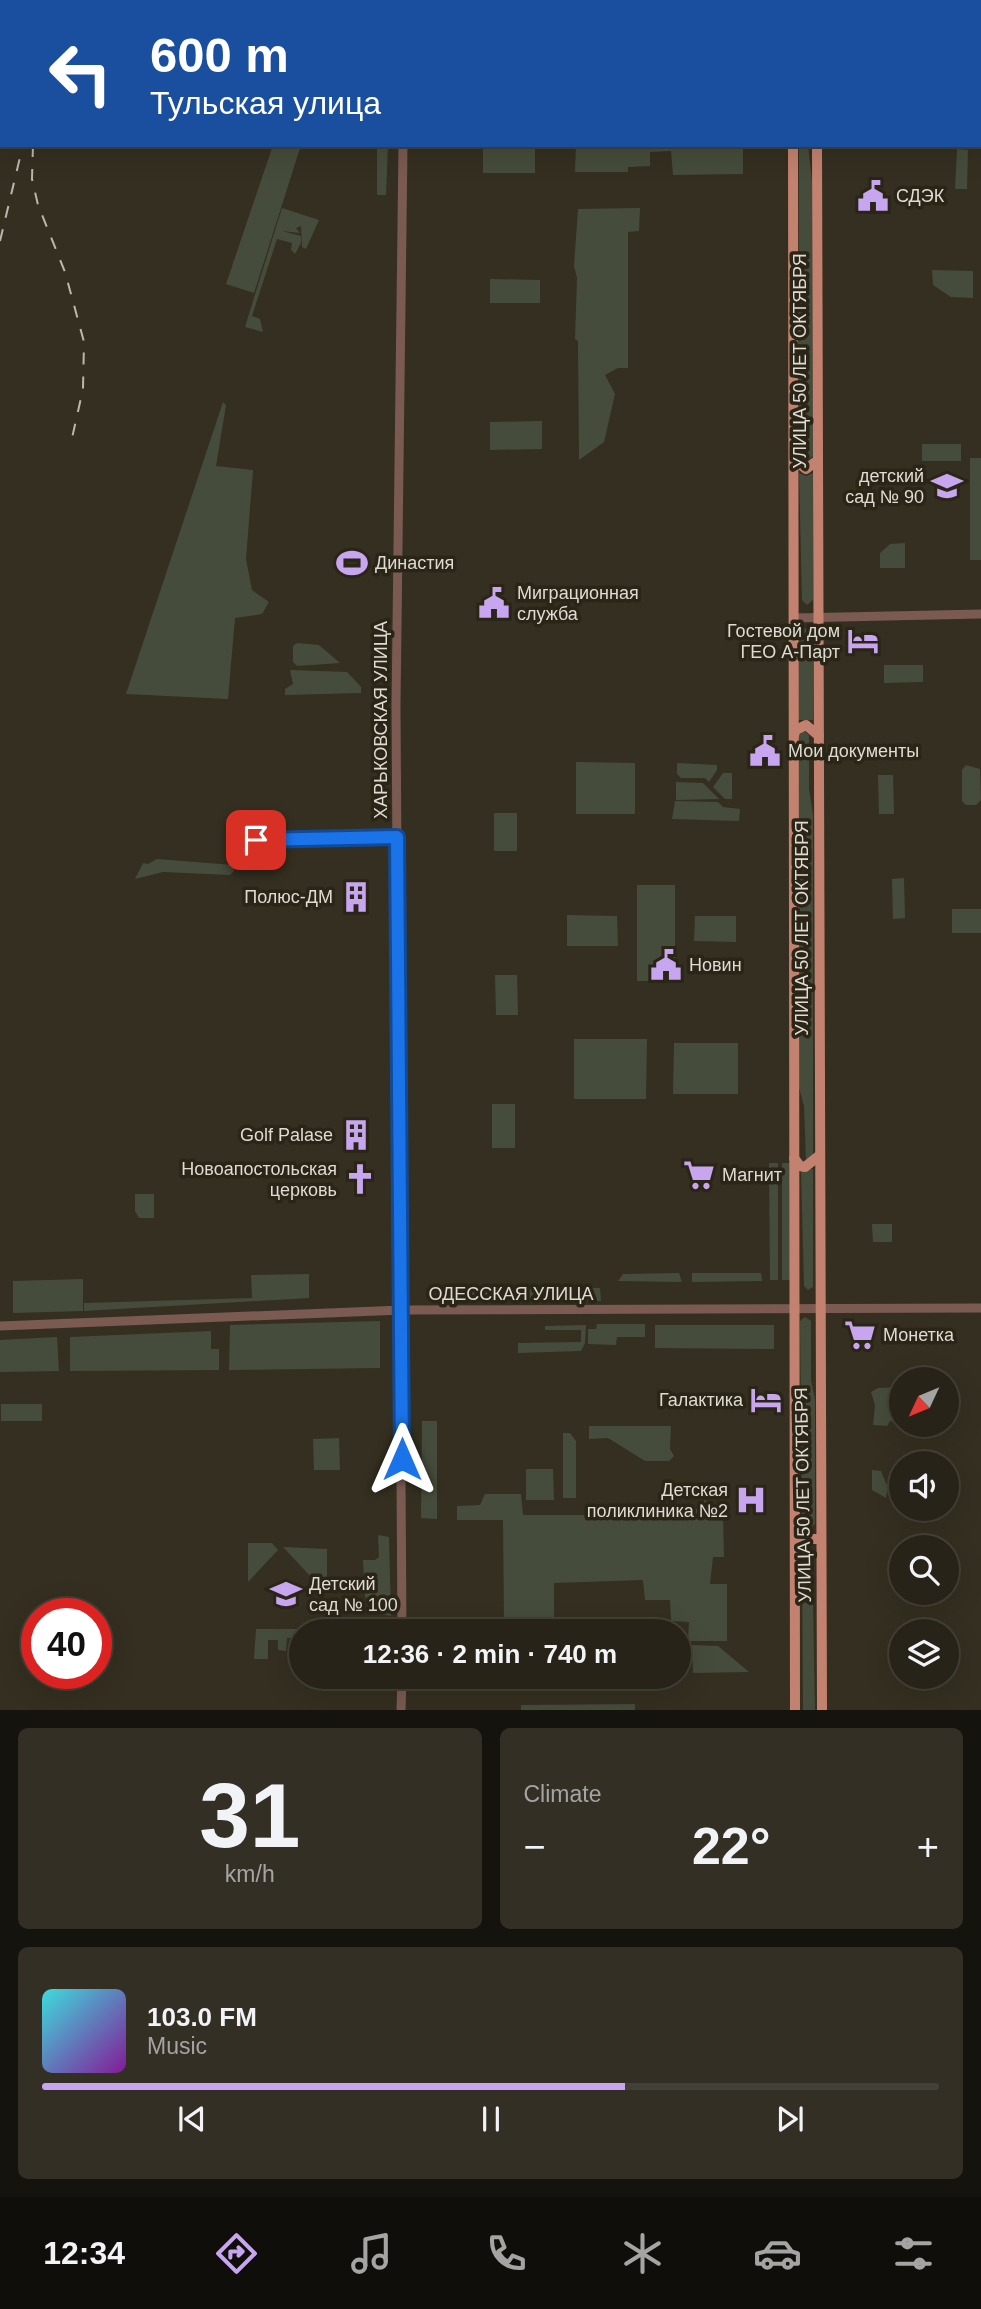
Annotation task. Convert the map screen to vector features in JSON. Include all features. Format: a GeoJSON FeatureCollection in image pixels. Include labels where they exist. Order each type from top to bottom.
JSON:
{"type":"FeatureCollection","features":[{"type":"Feature","properties":{"kind":"main road","name":"УЛИЦА 50 ЛЕТ ОКТЯБРЯ"},"geometry":{"type":"LineString","coordinates":[[793,147],[795,1710]]}},
{"type":"Feature","properties":{"kind":"main road","name":"УЛИЦА 50 ЛЕТ ОКТЯБРЯ"},"geometry":{"type":"LineString","coordinates":[[817,147],[822,1710]]}},
{"type":"Feature","properties":{"kind":"main road"},"geometry":{"type":"LineString","coordinates":[[794,460],[806,469],[818,460]]}},
{"type":"Feature","properties":{"kind":"main road"},"geometry":{"type":"LineString","coordinates":[[794,735],[800,726],[806,725],[819,736]]}},
{"type":"Feature","properties":{"kind":"main road"},"geometry":{"type":"LineString","coordinates":[[794,1158],[800,1166],[806,1167],[820,1155]]}},
{"type":"Feature","properties":{"kind":"main road"},"geometry":{"type":"LineString","coordinates":[[795,1539],[821,1539]]}},
{"type":"Feature","properties":{"kind":"street","name":"ХАРЬКОВСКАЯ УЛИЦА"},"geometry":{"type":"LineString","coordinates":[[402,1619],[397,578],[403,147]]}},
{"type":"Feature","properties":{"kind":"street"},"geometry":{"type":"LineString","coordinates":[[794,618],[981,614]]}},
{"type":"Feature","properties":{"kind":"street"},"geometry":{"type":"LineString","coordinates":[[256,840],[397,837]]}},
{"type":"Feature","properties":{"kind":"street","name":"ОДЕССКАЯ УЛИЦА"},"geometry":{"type":"LineString","coordinates":[[0,1326],[402,1310],[981,1308]]}},
{"type":"Feature","properties":{"kind":"street"},"geometry":{"type":"LineString","coordinates":[[401,1710],[402,1689]]}},
{"type":"Feature","properties":{"kind":"green space"},"geometry":{"type":"Polygon","coordinates":[[[272,147],[300,147],[254,293],[226,284],[272,147]]]}},
{"type":"Feature","properties":{"kind":"green space"},"geometry":{"type":"Polygon","coordinates":[[[377,147],[388,147],[386,195],[377,195],[377,147]]]}},
{"type":"Feature","properties":{"kind":"green space"},"geometry":{"type":"Polygon","coordinates":[[[483,147],[535,147],[535,173],[483,173],[483,147]]]}},
{"type":"Feature","properties":{"kind":"green space"},"geometry":{"type":"Polygon","coordinates":[[[576,147],[743,147],[743,174],[673,175],[671,151],[650,152],[650,166],[628,167],[628,172],[575,172],[576,147]]]}},
{"type":"Feature","properties":{"kind":"green space"},"geometry":{"type":"Polygon","coordinates":[[[799,147],[808,147],[812,182],[813,456],[806,462],[799,456],[799,147]]]}},
{"type":"Feature","properties":{"kind":"green space"},"geometry":{"type":"Polygon","coordinates":[[[957,149],[968,150],[967,189],[955,189],[957,149]]]}},
{"type":"Feature","properties":{"kind":"green space"},"geometry":{"type":"Polygon","coordinates":[[[282,208],[319,220],[306,249],[302,247],[301,226],[296,228],[300,233],[282,231],[301,236],[301,243],[295,254],[291,250],[292,243],[277,239],[252,316],[260,319],[263,332],[245,327],[282,208]]]}},
{"type":"Feature","properties":{"kind":"green space"},"geometry":{"type":"Polygon","coordinates":[[[640,208],[639,231],[628,232],[628,368],[618,368],[605,375],[615,394],[604,442],[579,460],[578,341],[575,339],[577,278],[574,266],[578,209],[640,208]]]}},
{"type":"Feature","properties":{"kind":"green space"},"geometry":{"type":"Polygon","coordinates":[[[932,270],[973,271],[973,298],[951,297],[933,285],[932,270]]]}},
{"type":"Feature","properties":{"kind":"green space"},"geometry":{"type":"Polygon","coordinates":[[[490,279],[540,280],[540,303],[490,303],[490,279]]]}},
{"type":"Feature","properties":{"kind":"green space"},"geometry":{"type":"Polygon","coordinates":[[[223,402],[226,405],[216,466],[253,470],[246,559],[252,590],[269,602],[262,614],[235,618],[228,699],[126,694],[223,402]]]}},
{"type":"Feature","properties":{"kind":"green space"},"geometry":{"type":"Polygon","coordinates":[[[542,421],[542,449],[490,450],[490,422],[542,421]]]}},
{"type":"Feature","properties":{"kind":"green space"},"geometry":{"type":"Polygon","coordinates":[[[922,444],[961,444],[961,461],[922,461],[922,444]]]}},
{"type":"Feature","properties":{"kind":"green space"},"geometry":{"type":"Polygon","coordinates":[[[970,458],[981,458],[981,560],[970,560],[970,458]]]}},
{"type":"Feature","properties":{"kind":"green space"},"geometry":{"type":"Polygon","coordinates":[[[799,473],[806,476],[813,473],[813,600],[807,605],[802,600],[799,473]]]}},
{"type":"Feature","properties":{"kind":"green space"},"geometry":{"type":"Polygon","coordinates":[[[905,543],[905,568],[880,568],[880,553],[890,544],[905,543]]]}},
{"type":"Feature","properties":{"kind":"green space"},"geometry":{"type":"Polygon","coordinates":[[[805,628],[813,635],[813,720],[798,720],[798,635],[805,628]]]}},
{"type":"Feature","properties":{"kind":"green space"},"geometry":{"type":"Polygon","coordinates":[[[297,643],[319,645],[340,663],[297,666],[293,662],[293,646],[297,643]]]}},
{"type":"Feature","properties":{"kind":"green space"},"geometry":{"type":"Polygon","coordinates":[[[884,665],[923,665],[923,682],[884,683],[884,665]]]}},
{"type":"Feature","properties":{"kind":"green space"},"geometry":{"type":"Polygon","coordinates":[[[290,670],[347,672],[361,687],[361,693],[285,695],[285,689],[293,684],[290,670]]]}},
{"type":"Feature","properties":{"kind":"green space"},"geometry":{"type":"Polygon","coordinates":[[[804,731],[809,735],[809,789],[813,814],[813,1158],[806,1161],[804,1106],[798,1084],[798,736],[804,731]]]}},
{"type":"Feature","properties":{"kind":"green space"},"geometry":{"type":"Polygon","coordinates":[[[576,762],[635,763],[635,814],[576,814],[576,762]]]}},
{"type":"Feature","properties":{"kind":"green space"},"geometry":{"type":"Polygon","coordinates":[[[677,763],[717,765],[717,770],[709,782],[705,778],[681,778],[677,774],[677,763]]]}},
{"type":"Feature","properties":{"kind":"green space"},"geometry":{"type":"Polygon","coordinates":[[[966,765],[980,769],[981,800],[976,805],[966,805],[962,801],[962,770],[966,765]]]}},
{"type":"Feature","properties":{"kind":"green space"},"geometry":{"type":"Polygon","coordinates":[[[723,773],[732,773],[732,799],[725,799],[713,787],[723,773]]]}},
{"type":"Feature","properties":{"kind":"green space"},"geometry":{"type":"Polygon","coordinates":[[[878,775],[893,775],[894,814],[879,814],[878,775]]]}},
{"type":"Feature","properties":{"kind":"green space"},"geometry":{"type":"Polygon","coordinates":[[[676,782],[703,783],[719,799],[676,800],[676,782]]]}},
{"type":"Feature","properties":{"kind":"green space"},"geometry":{"type":"Polygon","coordinates":[[[675,801],[718,802],[723,807],[740,809],[739,821],[672,819],[675,801]]]}},
{"type":"Feature","properties":{"kind":"green space"},"geometry":{"type":"Polygon","coordinates":[[[494,813],[517,813],[517,851],[494,851],[494,813]]]}},
{"type":"Feature","properties":{"kind":"green space"},"geometry":{"type":"Polygon","coordinates":[[[157,859],[233,865],[234,871],[230,875],[163,872],[135,879],[143,863],[148,864],[157,859]]]}},
{"type":"Feature","properties":{"kind":"green space"},"geometry":{"type":"Polygon","coordinates":[[[904,878],[905,918],[893,919],[892,879],[904,878]]]}},
{"type":"Feature","properties":{"kind":"green space"},"geometry":{"type":"Polygon","coordinates":[[[637,885],[675,885],[675,977],[667,981],[637,981],[637,885]]]}},
{"type":"Feature","properties":{"kind":"green space"},"geometry":{"type":"Polygon","coordinates":[[[952,909],[981,909],[981,933],[952,933],[952,909]]]}},
{"type":"Feature","properties":{"kind":"green space"},"geometry":{"type":"Polygon","coordinates":[[[567,915],[617,916],[618,946],[567,946],[567,915]]]}},
{"type":"Feature","properties":{"kind":"green space"},"geometry":{"type":"Polygon","coordinates":[[[695,916],[736,916],[736,942],[694,941],[695,916]]]}},
{"type":"Feature","properties":{"kind":"green space"},"geometry":{"type":"Polygon","coordinates":[[[495,975],[517,975],[518,1015],[496,1015],[495,975]]]}},
{"type":"Feature","properties":{"kind":"green space"},"geometry":{"type":"Polygon","coordinates":[[[574,1039],[647,1039],[646,1099],[574,1099],[574,1039]]]}},
{"type":"Feature","properties":{"kind":"green space"},"geometry":{"type":"Polygon","coordinates":[[[674,1043],[738,1043],[738,1094],[673,1094],[674,1043]]]}},
{"type":"Feature","properties":{"kind":"green space"},"geometry":{"type":"Polygon","coordinates":[[[492,1104],[515,1104],[515,1148],[492,1148],[492,1104]]]}},
{"type":"Feature","properties":{"kind":"green space"},"geometry":{"type":"Polygon","coordinates":[[[769,1163],[778,1163],[778,1280],[770,1280],[769,1163]]]}},
{"type":"Feature","properties":{"kind":"green space"},"geometry":{"type":"Polygon","coordinates":[[[782,1163],[790,1163],[791,1280],[782,1280],[782,1163]]]}},
{"type":"Feature","properties":{"kind":"green space"},"geometry":{"type":"Polygon","coordinates":[[[813,1169],[813,1287],[808,1290],[804,1286],[801,1170],[813,1169]]]}},
{"type":"Feature","properties":{"kind":"green space"},"geometry":{"type":"Polygon","coordinates":[[[135,1194],[154,1194],[154,1218],[139,1218],[135,1211],[135,1194]]]}},
{"type":"Feature","properties":{"kind":"green space"},"geometry":{"type":"Polygon","coordinates":[[[872,1224],[892,1224],[892,1242],[873,1242],[872,1224]]]}},
{"type":"Feature","properties":{"kind":"green space"},"geometry":{"type":"Polygon","coordinates":[[[679,1273],[682,1282],[618,1281],[623,1274],[679,1273]]]}},
{"type":"Feature","properties":{"kind":"green space"},"geometry":{"type":"Polygon","coordinates":[[[692,1273],[761,1273],[762,1281],[692,1282],[692,1273]]]}},
{"type":"Feature","properties":{"kind":"green space"},"geometry":{"type":"Polygon","coordinates":[[[309,1274],[309,1298],[84,1311],[84,1303],[252,1298],[251,1275],[309,1274]]]}},
{"type":"Feature","properties":{"kind":"green space"},"geometry":{"type":"Polygon","coordinates":[[[83,1279],[83,1311],[13,1313],[13,1281],[83,1279]]]}},
{"type":"Feature","properties":{"kind":"green space"},"geometry":{"type":"Polygon","coordinates":[[[600,1288],[601,1301],[442,1299],[450,1289],[600,1288]]]}},
{"type":"Feature","properties":{"kind":"green space"},"geometry":{"type":"Polygon","coordinates":[[[805,1317],[811,1321],[811,1380],[815,1400],[815,1524],[808,1529],[802,1524],[800,1321],[805,1317]]]}},
{"type":"Feature","properties":{"kind":"green space"},"geometry":{"type":"Polygon","coordinates":[[[380,1321],[380,1368],[229,1370],[230,1325],[380,1321]]]}},
{"type":"Feature","properties":{"kind":"green space"},"geometry":{"type":"Polygon","coordinates":[[[597,1324],[645,1324],[645,1337],[617,1337],[616,1345],[588,1344],[588,1329],[596,1329],[597,1324]]]}},
{"type":"Feature","properties":{"kind":"green space"},"geometry":{"type":"Polygon","coordinates":[[[586,1325],[585,1343],[581,1351],[518,1353],[518,1343],[581,1342],[581,1330],[545,1330],[545,1326],[586,1325]]]}},
{"type":"Feature","properties":{"kind":"green space"},"geometry":{"type":"Polygon","coordinates":[[[655,1325],[774,1325],[774,1349],[655,1348],[655,1325]]]}},
{"type":"Feature","properties":{"kind":"green space"},"geometry":{"type":"Polygon","coordinates":[[[211,1331],[211,1349],[219,1349],[219,1370],[70,1371],[70,1337],[211,1331]]]}},
{"type":"Feature","properties":{"kind":"green space"},"geometry":{"type":"Polygon","coordinates":[[[57,1337],[59,1371],[0,1372],[0,1340],[57,1337]]]}},
{"type":"Feature","properties":{"kind":"green space"},"geometry":{"type":"Polygon","coordinates":[[[878,1388],[889,1388],[887,1426],[873,1425],[875,1405],[871,1392],[878,1388]]]}},
{"type":"Feature","properties":{"kind":"green space"},"geometry":{"type":"Polygon","coordinates":[[[1,1404],[42,1404],[42,1421],[1,1421],[1,1404]]]}},
{"type":"Feature","properties":{"kind":"green space"},"geometry":{"type":"Polygon","coordinates":[[[422,1421],[437,1421],[437,1519],[421,1518],[422,1421]]]}},
{"type":"Feature","properties":{"kind":"green space"},"geometry":{"type":"Polygon","coordinates":[[[589,1426],[671,1426],[670,1449],[674,1456],[669,1461],[645,1461],[608,1438],[589,1439],[589,1426]]]}},
{"type":"Feature","properties":{"kind":"green space"},"geometry":{"type":"Polygon","coordinates":[[[563,1433],[570,1433],[576,1441],[576,1498],[563,1498],[563,1433]]]}},
{"type":"Feature","properties":{"kind":"green space"},"geometry":{"type":"Polygon","coordinates":[[[339,1438],[340,1470],[314,1470],[313,1439],[339,1438]]]}},
{"type":"Feature","properties":{"kind":"green space"},"geometry":{"type":"Polygon","coordinates":[[[526,1469],[553,1469],[554,1500],[526,1500],[526,1469]]]}},
{"type":"Feature","properties":{"kind":"green space"},"geometry":{"type":"Polygon","coordinates":[[[872,1470],[881,1471],[888,1488],[886,1498],[872,1490],[872,1470]]]}},
{"type":"Feature","properties":{"kind":"green space"},"geometry":{"type":"Polygon","coordinates":[[[485,1494],[521,1494],[523,1515],[682,1515],[689,1509],[703,1509],[704,1500],[713,1503],[723,1513],[724,1557],[713,1557],[710,1584],[727,1584],[727,1641],[691,1641],[691,1619],[671,1619],[670,1600],[645,1600],[643,1580],[554,1583],[554,1619],[504,1619],[503,1520],[457,1520],[457,1506],[480,1505],[485,1494]]]}},
{"type":"Feature","properties":{"kind":"green space"},"geometry":{"type":"Polygon","coordinates":[[[378,1535],[389,1537],[391,1616],[381,1614],[365,1597],[363,1560],[375,1560],[379,1557],[378,1535]]]}},
{"type":"Feature","properties":{"kind":"green space"},"geometry":{"type":"Polygon","coordinates":[[[248,1543],[272,1543],[278,1550],[248,1582],[248,1543]]]}},
{"type":"Feature","properties":{"kind":"green space"},"geometry":{"type":"Polygon","coordinates":[[[807,1546],[812,1550],[815,1710],[803,1710],[802,1551],[807,1546]]]}},
{"type":"Feature","properties":{"kind":"green space"},"geometry":{"type":"Polygon","coordinates":[[[283,1547],[327,1549],[327,1594],[283,1547]]]}},
{"type":"Feature","properties":{"kind":"green space"},"geometry":{"type":"Polygon","coordinates":[[[256,1629],[289,1629],[286,1651],[278,1650],[278,1640],[268,1640],[268,1659],[254,1659],[256,1629]]]}},
{"type":"Feature","properties":{"kind":"green space"},"geometry":{"type":"Polygon","coordinates":[[[692,1645],[718,1646],[749,1672],[693,1673],[692,1645]]]}},
{"type":"Feature","properties":{"kind":"green space"},"geometry":{"type":"Polygon","coordinates":[[[635,1704],[635,1710],[521,1710],[521,1705],[635,1704]]]}},
{"type":"Feature","properties":{"kind":"railway"},"geometry":{"type":"LineString","coordinates":[[33,147],[32,179],[38,205],[65,272],[84,342],[83,389],[70,447]]}},
{"type":"Feature","properties":{"kind":"railway"},"geometry":{"type":"LineString","coordinates":[[0,241],[22,149]]}},
{"type":"Feature","properties":{"kind":"place","name":"СДЭК"},"geometry":{"type":"Point","coordinates":[873,196]}},
{"type":"Feature","properties":{"kind":"place","name":"детский сад № 90"},"geometry":{"type":"Point","coordinates":[947,486]}},
{"type":"Feature","properties":{"kind":"place","name":"Династия"},"geometry":{"type":"Point","coordinates":[352,563]}},
{"type":"Feature","properties":{"kind":"place","name":"Миграционная служба"},"geometry":{"type":"Point","coordinates":[494,603]}},
{"type":"Feature","properties":{"kind":"place","name":"Гостевой дом ГЕО А-Парт"},"geometry":{"type":"Point","coordinates":[863,641]}},
{"type":"Feature","properties":{"kind":"place","name":"Мои документы"},"geometry":{"type":"Point","coordinates":[765,751]}},
{"type":"Feature","properties":{"kind":"place","name":"Полюс-ДМ"},"geometry":{"type":"Point","coordinates":[356,897]}},
{"type":"Feature","properties":{"kind":"place","name":"Новин"},"geometry":{"type":"Point","coordinates":[666,965]}},
{"type":"Feature","properties":{"kind":"place","name":"Golf Palase"},"geometry":{"type":"Point","coordinates":[356,1135]}},
{"type":"Feature","properties":{"kind":"place","name":"Магнит"},"geometry":{"type":"Point","coordinates":[699,1175]}},
{"type":"Feature","properties":{"kind":"place","name":"Новоапостольская церковь"},"geometry":{"type":"Point","coordinates":[360,1179]}},
{"type":"Feature","properties":{"kind":"place","name":"Монетка"},"geometry":{"type":"Point","coordinates":[860,1335]}},
{"type":"Feature","properties":{"kind":"place","name":"Галактика"},"geometry":{"type":"Point","coordinates":[766,1400]}},
{"type":"Feature","properties":{"kind":"place","name":"Детская поликлиника №2"},"geometry":{"type":"Point","coordinates":[751,1500]}},
{"type":"Feature","properties":{"kind":"place","name":"Детский сад № 100"},"geometry":{"type":"Point","coordinates":[286,1594]}},
{"type":"Feature","properties":{"kind":"route"},"geometry":{"type":"LineString","coordinates":[[256,840],[397,837],[402,1459]]}}]}
